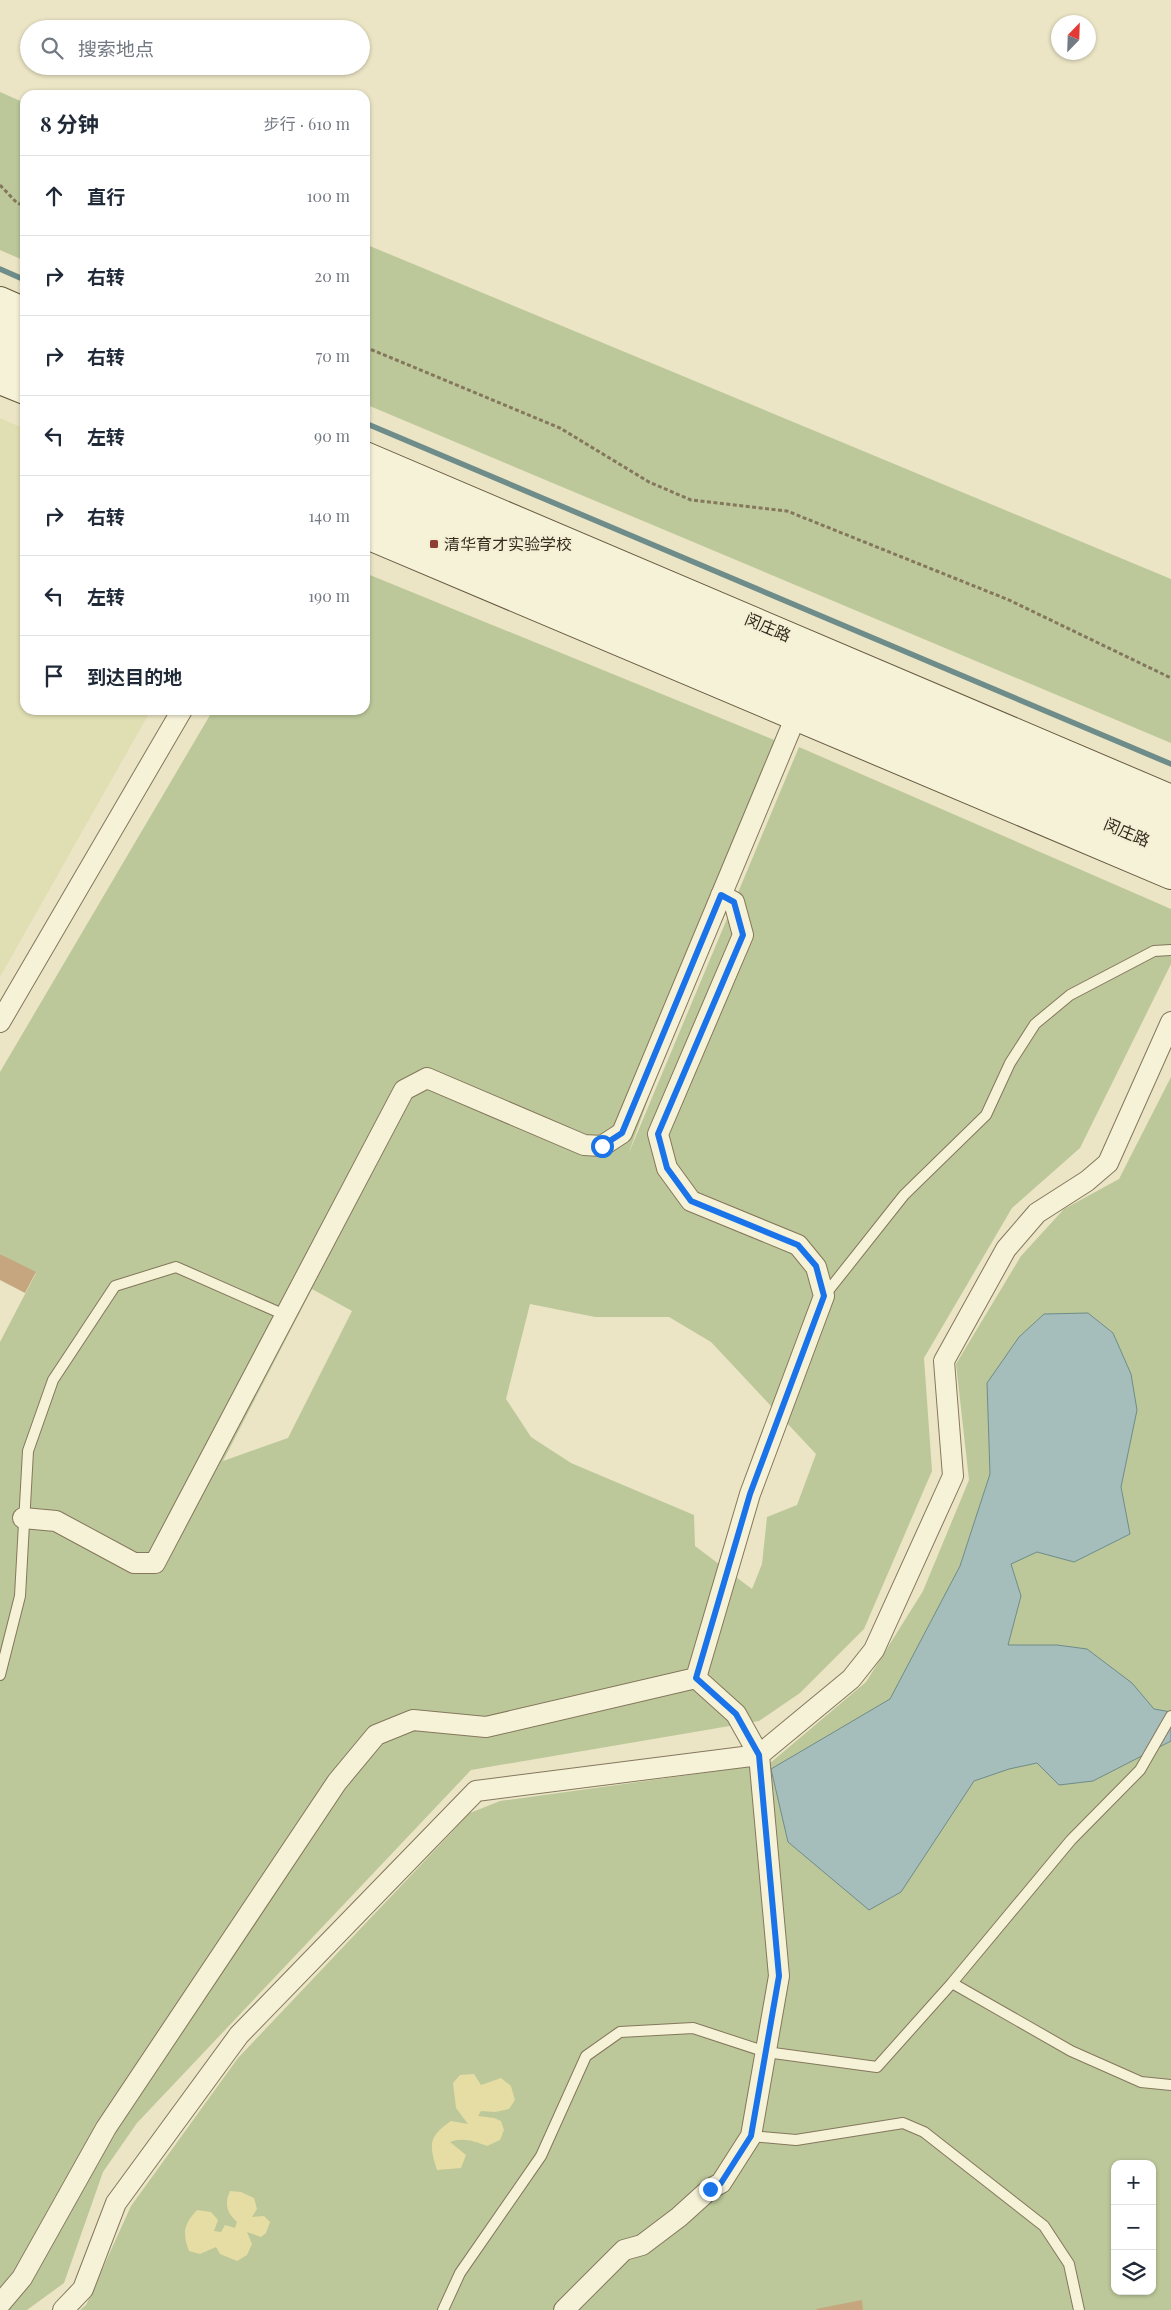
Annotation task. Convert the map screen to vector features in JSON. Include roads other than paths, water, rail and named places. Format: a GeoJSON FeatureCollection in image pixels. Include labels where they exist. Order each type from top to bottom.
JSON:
{"type":"FeatureCollection","features":[{"type":"Feature","properties":{"kind":"street"},"geometry":{"type":"LineString","coordinates":[[0,302],[20,310]]}},
{"type":"Feature","properties":{"kind":"street"},"geometry":{"type":"LineString","coordinates":[[0,330],[20,338]]}},
{"type":"Feature","properties":{"kind":"street"},"geometry":{"type":"LineString","coordinates":[[0,355],[20,363]]}},
{"type":"Feature","properties":{"kind":"street"},"geometry":{"type":"LineString","coordinates":[[0,380],[20,388]]}},
{"type":"Feature","properties":{"kind":"street","name":"闵庄路"},"geometry":{"type":"LineString","coordinates":[[370,458],[1171,798]]}},
{"type":"Feature","properties":{"kind":"street","name":"闵庄路"},"geometry":{"type":"LineString","coordinates":[[370,486],[1171,824]]}},
{"type":"Feature","properties":{"kind":"street","name":"闵庄路"},"geometry":{"type":"LineString","coordinates":[[370,511],[1171,875]]}},
{"type":"Feature","properties":{"kind":"street","name":"闵庄路"},"geometry":{"type":"LineString","coordinates":[[370,536],[1171,850]]}},
{"type":"Feature","properties":{"kind":"street"},"geometry":{"type":"LineString","coordinates":[[23,1518],[56,1521],[134,1563],[155,1564],[284,1315],[404,1090],[427,1078],[584,1145],[602,1146],[622,1133],[801,706]]}},
{"type":"Feature","properties":{"kind":"street"},"geometry":{"type":"LineString","coordinates":[[0,1022],[179,715]]}},
{"type":"Feature","properties":{"kind":"street"},"geometry":{"type":"LineString","coordinates":[[696,1678],[750,1494],[824,1296],[816,1266],[798,1245],[691,1201],[667,1168],[658,1134],[743,935],[734,902],[721,895]]}},
{"type":"Feature","properties":{"kind":"street"},"geometry":{"type":"LineString","coordinates":[[63,2310],[83,2289],[116,2203],[239,2035],[476,1791],[759,1755],[850,1679],[874,1650],[953,1476],[944,1361],[1006,1249],[1038,1213],[1087,1181],[1108,1163],[1171,1022]]}},
{"type":"Feature","properties":{"kind":"street"},"geometry":{"type":"LineString","coordinates":[[564,2310],[624,2250],[642,2245],[679,2217],[710,2189],[721,2183],[751,2136],[779,1976],[759,1755],[736,1714],[696,1678]]}},
{"type":"Feature","properties":{"kind":"street"},"geometry":{"type":"LineString","coordinates":[[0,2304],[22,2278],[117,2112],[337,1782],[376,1735],[412,1720],[486,1726],[696,1678]]}},
{"type":"Feature","properties":{"kind":"lane"},"geometry":{"type":"LineString","coordinates":[[824,1296],[904,1195],[986,1115],[1010,1063],[1035,1024],[1070,995],[1154,950],[1171,950]]}},
{"type":"Feature","properties":{"kind":"lane"},"geometry":{"type":"LineString","coordinates":[[0,1675],[20,1596],[28,1451],[53,1380],[115,1286],[176,1267],[284,1315]]}},
{"type":"Feature","properties":{"kind":"lane"},"geometry":{"type":"LineString","coordinates":[[443,2310],[460,2273],[541,2156],[586,2056],[620,2032],[693,2028],[766,2052],[877,2067],[952,1983],[1071,1840],[1140,1770],[1171,1716]]}},
{"type":"Feature","properties":{"kind":"lane"},"geometry":{"type":"LineString","coordinates":[[952,1983],[1071,2051],[1141,2082],[1171,2085]]}},
{"type":"Feature","properties":{"kind":"lane"},"geometry":{"type":"LineString","coordinates":[[751,2136],[796,2140],[903,2123],[924,2132],[1044,2226],[1069,2264],[1079,2310]]}},
{"type":"Feature","properties":{"kind":"water"},"geometry":{"type":"Polygon","coordinates":[[[1088,1313],[1113,1333],[1131,1374],[1137,1410],[1121,1487],[1130,1534],[1074,1562],[1037,1552],[1011,1564],[1021,1596],[1008,1645],[1057,1645],[1087,1649],[1132,1683],[1154,1709],[1171,1712],[1171,1741],[1093,1781],[1059,1785],[1037,1763],[1009,1769],[974,1781],[901,1892],[869,1910],[788,1842],[771,1769],[890,1699],[960,1566],[990,1474],[987,1383],[1019,1337],[1044,1314],[1088,1313]]]}},
{"type":"Feature","properties":{"kind":"waterway"},"geometry":{"type":"LineString","coordinates":[[0,269],[20,278]]}},
{"type":"Feature","properties":{"kind":"waterway"},"geometry":{"type":"LineString","coordinates":[[370,425],[1171,764]]}},
{"type":"Feature","properties":{"kind":"place","name":"清华育才实验学校"},"geometry":{"type":"Point","coordinates":[434,544]}}]}
